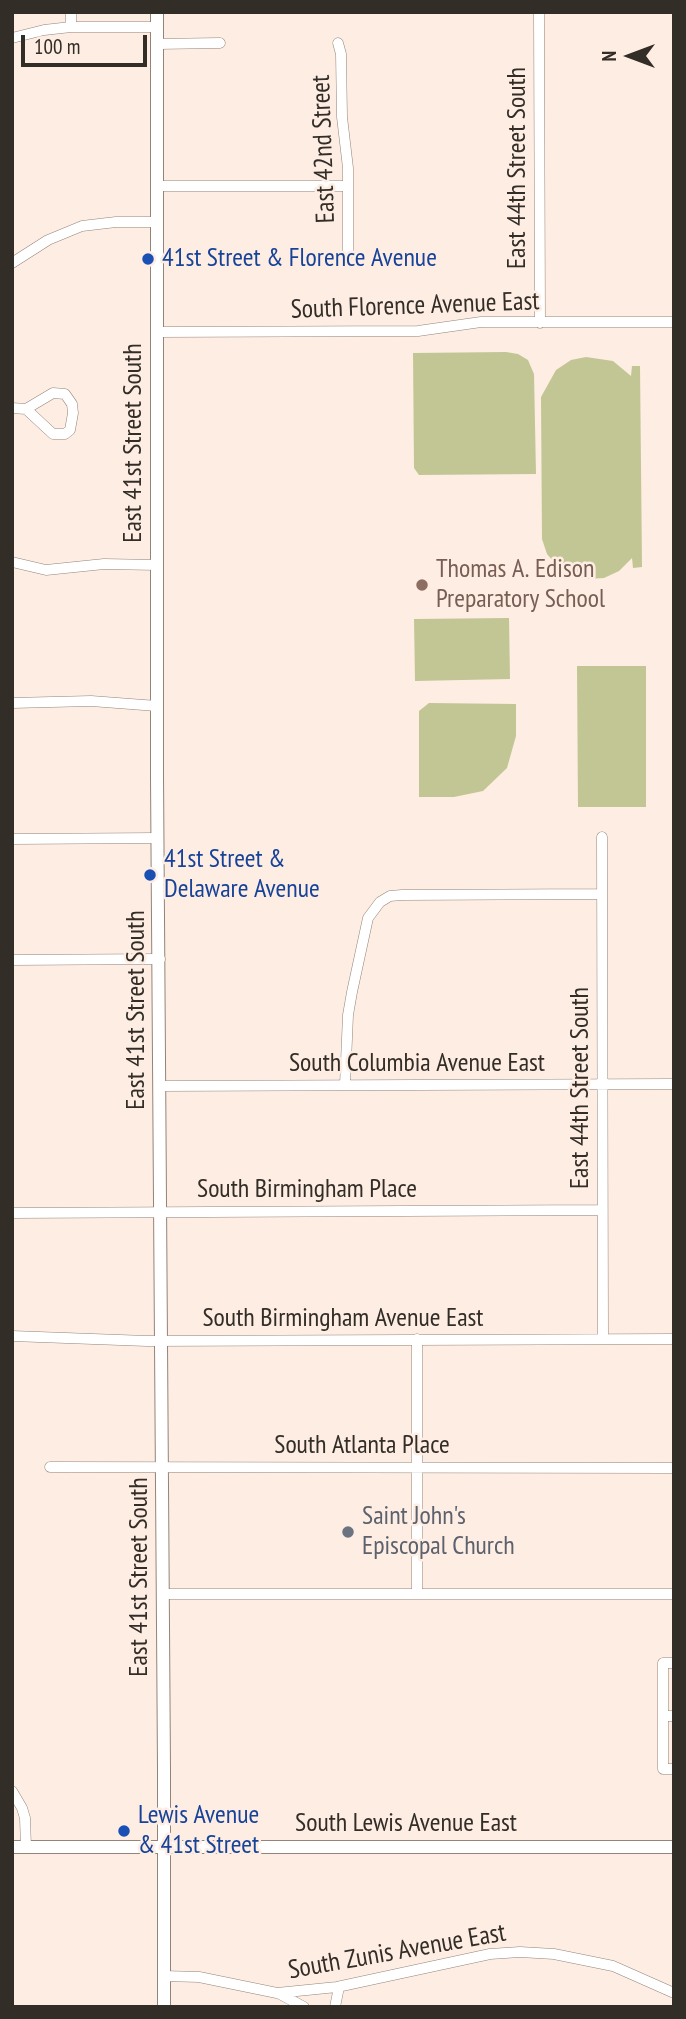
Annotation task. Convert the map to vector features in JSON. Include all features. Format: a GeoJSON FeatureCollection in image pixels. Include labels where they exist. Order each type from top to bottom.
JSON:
{"type":"FeatureCollection","features":[{"type":"Feature","properties":{"kind":"main road","name":"East 41st Street South"},"geometry":{"type":"LineString","coordinates":[[157,12],[157,706],[164,2007]]}},
{"type":"Feature","properties":{"kind":"main road","name":"South Lewis Avenue East"},"geometry":{"type":"LineString","coordinates":[[19,1847],[674,1847]]}},
{"type":"Feature","properties":{"kind":"street"},"geometry":{"type":"LineString","coordinates":[[71,12],[71,27]]}},
{"type":"Feature","properties":{"kind":"street","name":"East 44th Street South"},"geometry":{"type":"LineString","coordinates":[[539,12],[540,323]]}},
{"type":"Feature","properties":{"kind":"street"},"geometry":{"type":"LineString","coordinates":[[12,38],[71,27],[157,27]]}},
{"type":"Feature","properties":{"kind":"street"},"geometry":{"type":"LineString","coordinates":[[157,44],[220,43]]}},
{"type":"Feature","properties":{"kind":"street","name":"East 42nd Street"},"geometry":{"type":"LineString","coordinates":[[338,43],[341,54],[342,117],[348,186],[348,254]]}},
{"type":"Feature","properties":{"kind":"street"},"geometry":{"type":"LineString","coordinates":[[156,186],[348,186]]}},
{"type":"Feature","properties":{"kind":"street"},"geometry":{"type":"LineString","coordinates":[[12,263],[48,240],[82,226],[116,222],[157,222]]}},
{"type":"Feature","properties":{"kind":"street","name":"South Florence Avenue East"},"geometry":{"type":"LineString","coordinates":[[157,332],[418,331],[481,322],[674,322]]}},
{"type":"Feature","properties":{"kind":"street"},"geometry":{"type":"LineString","coordinates":[[12,408],[26,409],[53,393],[65,394],[72,404],[70,430],[65,434],[53,434],[26,409]]}},
{"type":"Feature","properties":{"kind":"street"},"geometry":{"type":"LineString","coordinates":[[12,562],[46,570],[104,564],[157,565]]}},
{"type":"Feature","properties":{"kind":"street"},"geometry":{"type":"LineString","coordinates":[[12,703],[90,701],[157,706]]}},
{"type":"Feature","properties":{"kind":"street","name":"East 44th Street South"},"geometry":{"type":"LineString","coordinates":[[602,837],[603,1339]]}},
{"type":"Feature","properties":{"kind":"street"},"geometry":{"type":"LineString","coordinates":[[12,839],[158,838]]}},
{"type":"Feature","properties":{"kind":"street"},"geometry":{"type":"LineString","coordinates":[[345,1085],[348,1015],[368,918],[380,902],[402,895],[601,894]]}},
{"type":"Feature","properties":{"kind":"street"},"geometry":{"type":"LineString","coordinates":[[12,960],[160,959]]}},
{"type":"Feature","properties":{"kind":"street","name":"South Columbia Avenue East"},"geometry":{"type":"LineString","coordinates":[[160,1086],[674,1084]]}},
{"type":"Feature","properties":{"kind":"street","name":"South Birmingham Place"},"geometry":{"type":"LineString","coordinates":[[12,1213],[602,1210]]}},
{"type":"Feature","properties":{"kind":"street","name":"South Birmingham Avenue East"},"geometry":{"type":"LineString","coordinates":[[12,1336],[161,1340],[674,1339]]}},
{"type":"Feature","properties":{"kind":"street"},"geometry":{"type":"LineString","coordinates":[[417,1339],[417,1594]]}},
{"type":"Feature","properties":{"kind":"street","name":"South Atlanta Place"},"geometry":{"type":"LineString","coordinates":[[50,1467],[674,1468]]}},
{"type":"Feature","properties":{"kind":"street"},"geometry":{"type":"LineString","coordinates":[[162,1594],[674,1594]]}},
{"type":"Feature","properties":{"kind":"street"},"geometry":{"type":"LineString","coordinates":[[668,1663],[668,1769]]}},
{"type":"Feature","properties":{"kind":"street"},"geometry":{"type":"LineString","coordinates":[[12,1791],[22,1808],[24,1818],[19,1847]]}},
{"type":"Feature","properties":{"kind":"street","name":"South Zunis Avenue East"},"geometry":{"type":"LineString","coordinates":[[164,1976],[199,1977],[277,1993],[340,1987],[490,1954],[520,1952],[554,1954],[613,1966],[674,1993]]}},
{"type":"Feature","properties":{"kind":"street"},"geometry":{"type":"LineString","coordinates":[[335,2007],[340,1987]]}},
{"type":"Feature","properties":{"kind":"street"},"geometry":{"type":"LineString","coordinates":[[277,1993],[304,2007]]}},
{"type":"Feature","properties":{"kind":"green space"},"geometry":{"type":"Polygon","coordinates":[[[413,353],[518,354],[528,360],[534,374],[536,474],[419,475],[414,468],[413,353]]]}},
{"type":"Feature","properties":{"kind":"green space"},"geometry":{"type":"Polygon","coordinates":[[[586,357],[613,361],[631,376],[632,366],[640,366],[642,567],[633,568],[632,558],[619,571],[604,578],[587,579],[572,576],[559,568],[547,554],[542,539],[541,397],[556,370],[571,360],[586,357]]]}},
{"type":"Feature","properties":{"kind":"green space"},"geometry":{"type":"Polygon","coordinates":[[[509,618],[510,679],[415,681],[414,619],[509,618]]]}},
{"type":"Feature","properties":{"kind":"green space"},"geometry":{"type":"Polygon","coordinates":[[[577,666],[646,666],[646,807],[578,807],[577,666]]]}},
{"type":"Feature","properties":{"kind":"green space"},"geometry":{"type":"Polygon","coordinates":[[[429,703],[516,704],[516,736],[507,768],[483,791],[454,797],[419,797],[419,711],[429,703]]]}},
{"type":"Feature","properties":{"kind":"place","name":"41st Street & Florence Avenue"},"geometry":{"type":"Point","coordinates":[148,259]}},
{"type":"Feature","properties":{"kind":"place","name":"Thomas A. Edison Preparatory School"},"geometry":{"type":"Point","coordinates":[422,585]}},
{"type":"Feature","properties":{"kind":"place","name":"41st Street & Delaware Avenue"},"geometry":{"type":"Point","coordinates":[150,875]}},
{"type":"Feature","properties":{"kind":"place","name":"Saint John's Episcopal Church"},"geometry":{"type":"Point","coordinates":[348,1532]}},
{"type":"Feature","properties":{"kind":"place","name":"Lewis Avenue & 41st Street"},"geometry":{"type":"Point","coordinates":[124,1831]}}]}
